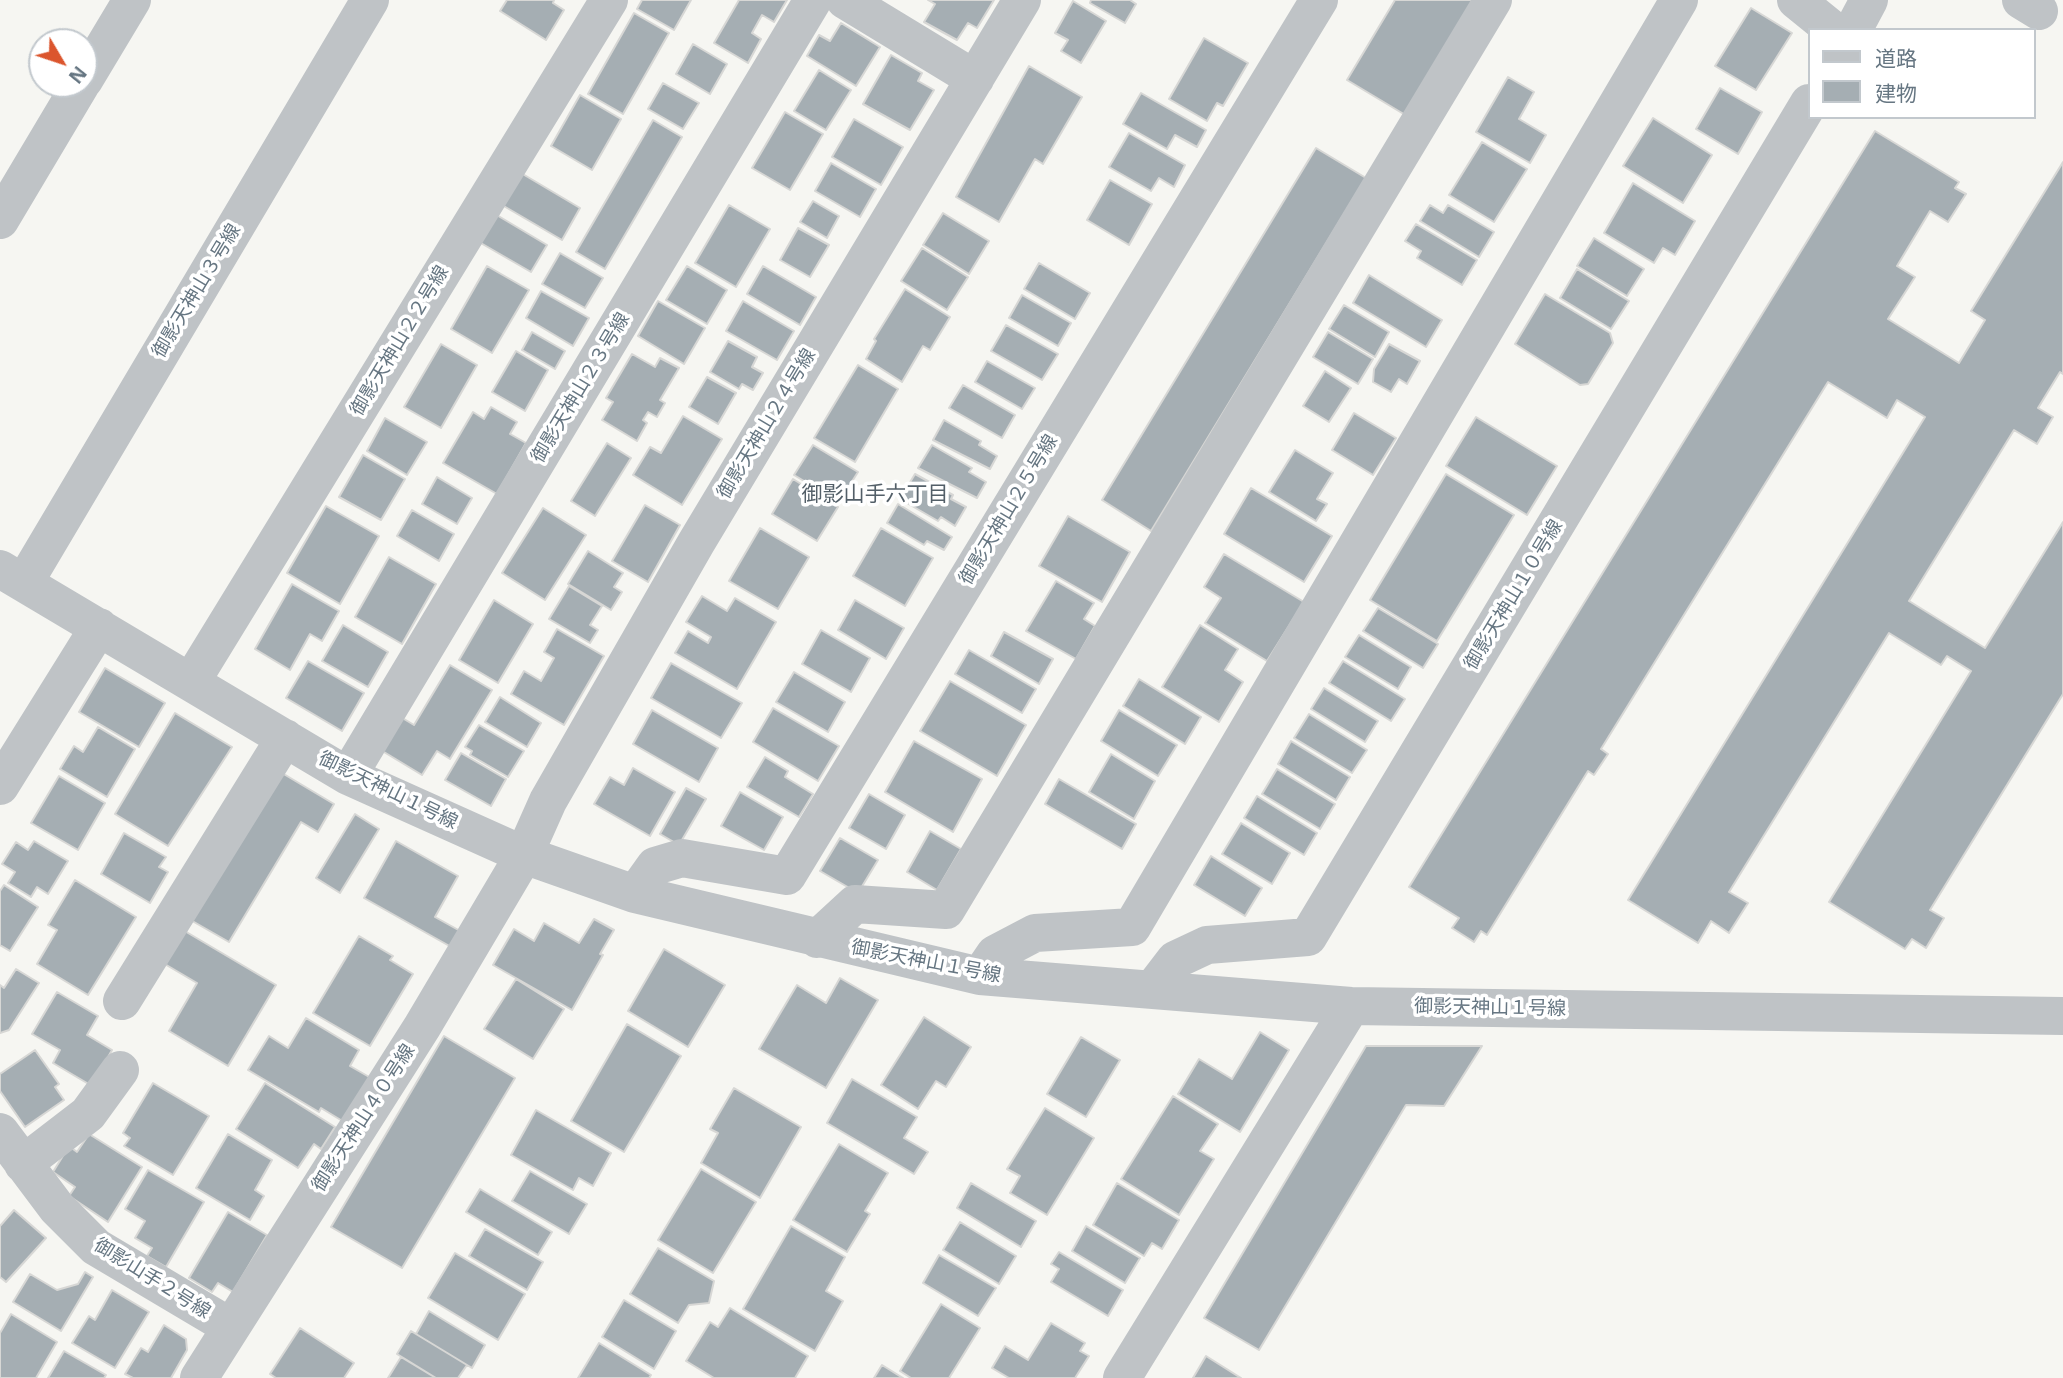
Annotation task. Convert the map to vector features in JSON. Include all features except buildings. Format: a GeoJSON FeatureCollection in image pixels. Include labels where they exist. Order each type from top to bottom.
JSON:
{"type":"FeatureCollection","features":[{"type":"Feature","properties":{"kind":"street"},"geometry":{"type":"LineString","coordinates":[[98,57],[132,0]]}},
{"type":"Feature","properties":{"kind":"street","name":"御影天神山３号線"},"geometry":{"type":"LineString","coordinates":[[12,576],[369,0]]}},
{"type":"Feature","properties":{"kind":"street","name":"御影天神山２２号線"},"geometry":{"type":"LineString","coordinates":[[191,682],[609,0]]}},
{"type":"Feature","properties":{"kind":"street","name":"御影天神山２３号線"},"geometry":{"type":"LineString","coordinates":[[348,776],[813,0]]}},
{"type":"Feature","properties":{"kind":"street"},"geometry":{"type":"LineString","coordinates":[[845,0],[975,79]]}},
{"type":"Feature","properties":{"kind":"street","name":"御影天神山２４号線"},"geometry":{"type":"LineString","coordinates":[[524,855],[548,801],[689,555],[1022,0]]}},
{"type":"Feature","properties":{"kind":"street","name":"御影天神山２５号線"},"geometry":{"type":"LineString","coordinates":[[635,894],[655,866],[681,858],[787,876],[1319,0]]}},
{"type":"Feature","properties":{"kind":"street"},"geometry":{"type":"LineString","coordinates":[[817,939],[855,904],[946,910],[1493,0]]}},
{"type":"Feature","properties":{"kind":"street"},"geometry":{"type":"LineString","coordinates":[[980,976],[995,954],[1035,933],[1132,927],[1679,0]]}},
{"type":"Feature","properties":{"kind":"street"},"geometry":{"type":"LineString","coordinates":[[1796,0],[1831,28]]}},
{"type":"Feature","properties":{"kind":"street"},"geometry":{"type":"LineString","coordinates":[[1854,28],[1869,0]]}},
{"type":"Feature","properties":{"kind":"street"},"geometry":{"type":"LineString","coordinates":[[0,220],[73,98]]}},
{"type":"Feature","properties":{"kind":"street","name":"御影天神山１０号線"},"geometry":{"type":"LineString","coordinates":[[1152,990],[1175,960],[1207,945],[1308,937],[1808,105]]}},
{"type":"Feature","properties":{"kind":"street","name":"御影天神山１号線"},"geometry":{"type":"LineString","coordinates":[[12,576],[348,776],[524,855],[635,894],[980,976],[1352,1006],[2063,1016]]}},
{"type":"Feature","properties":{"kind":"street"},"geometry":{"type":"LineString","coordinates":[[0,786],[99,627]]}},
{"type":"Feature","properties":{"kind":"street"},"geometry":{"type":"LineString","coordinates":[[122,1001],[285,738]]}},
{"type":"Feature","properties":{"kind":"street","name":"御影天神山４０号線"},"geometry":{"type":"LineString","coordinates":[[199,1378],[229,1326],[422,1027],[524,855]]}},
{"type":"Feature","properties":{"kind":"street"},"geometry":{"type":"LineString","coordinates":[[1122,1378],[1352,1006]]}},
{"type":"Feature","properties":{"kind":"street"},"geometry":{"type":"LineString","coordinates":[[23,1164],[88,1114],[120,1070]]}},
{"type":"Feature","properties":{"kind":"street","name":"御影山手２号線"},"geometry":{"type":"LineString","coordinates":[[0,1132],[57,1208],[96,1247],[147,1280],[229,1326]]}},
{"type":"Feature","properties":{"kind":"district","name":"御影山手六丁目"},"geometry":{"type":"Point","coordinates":[875,495]}}]}
